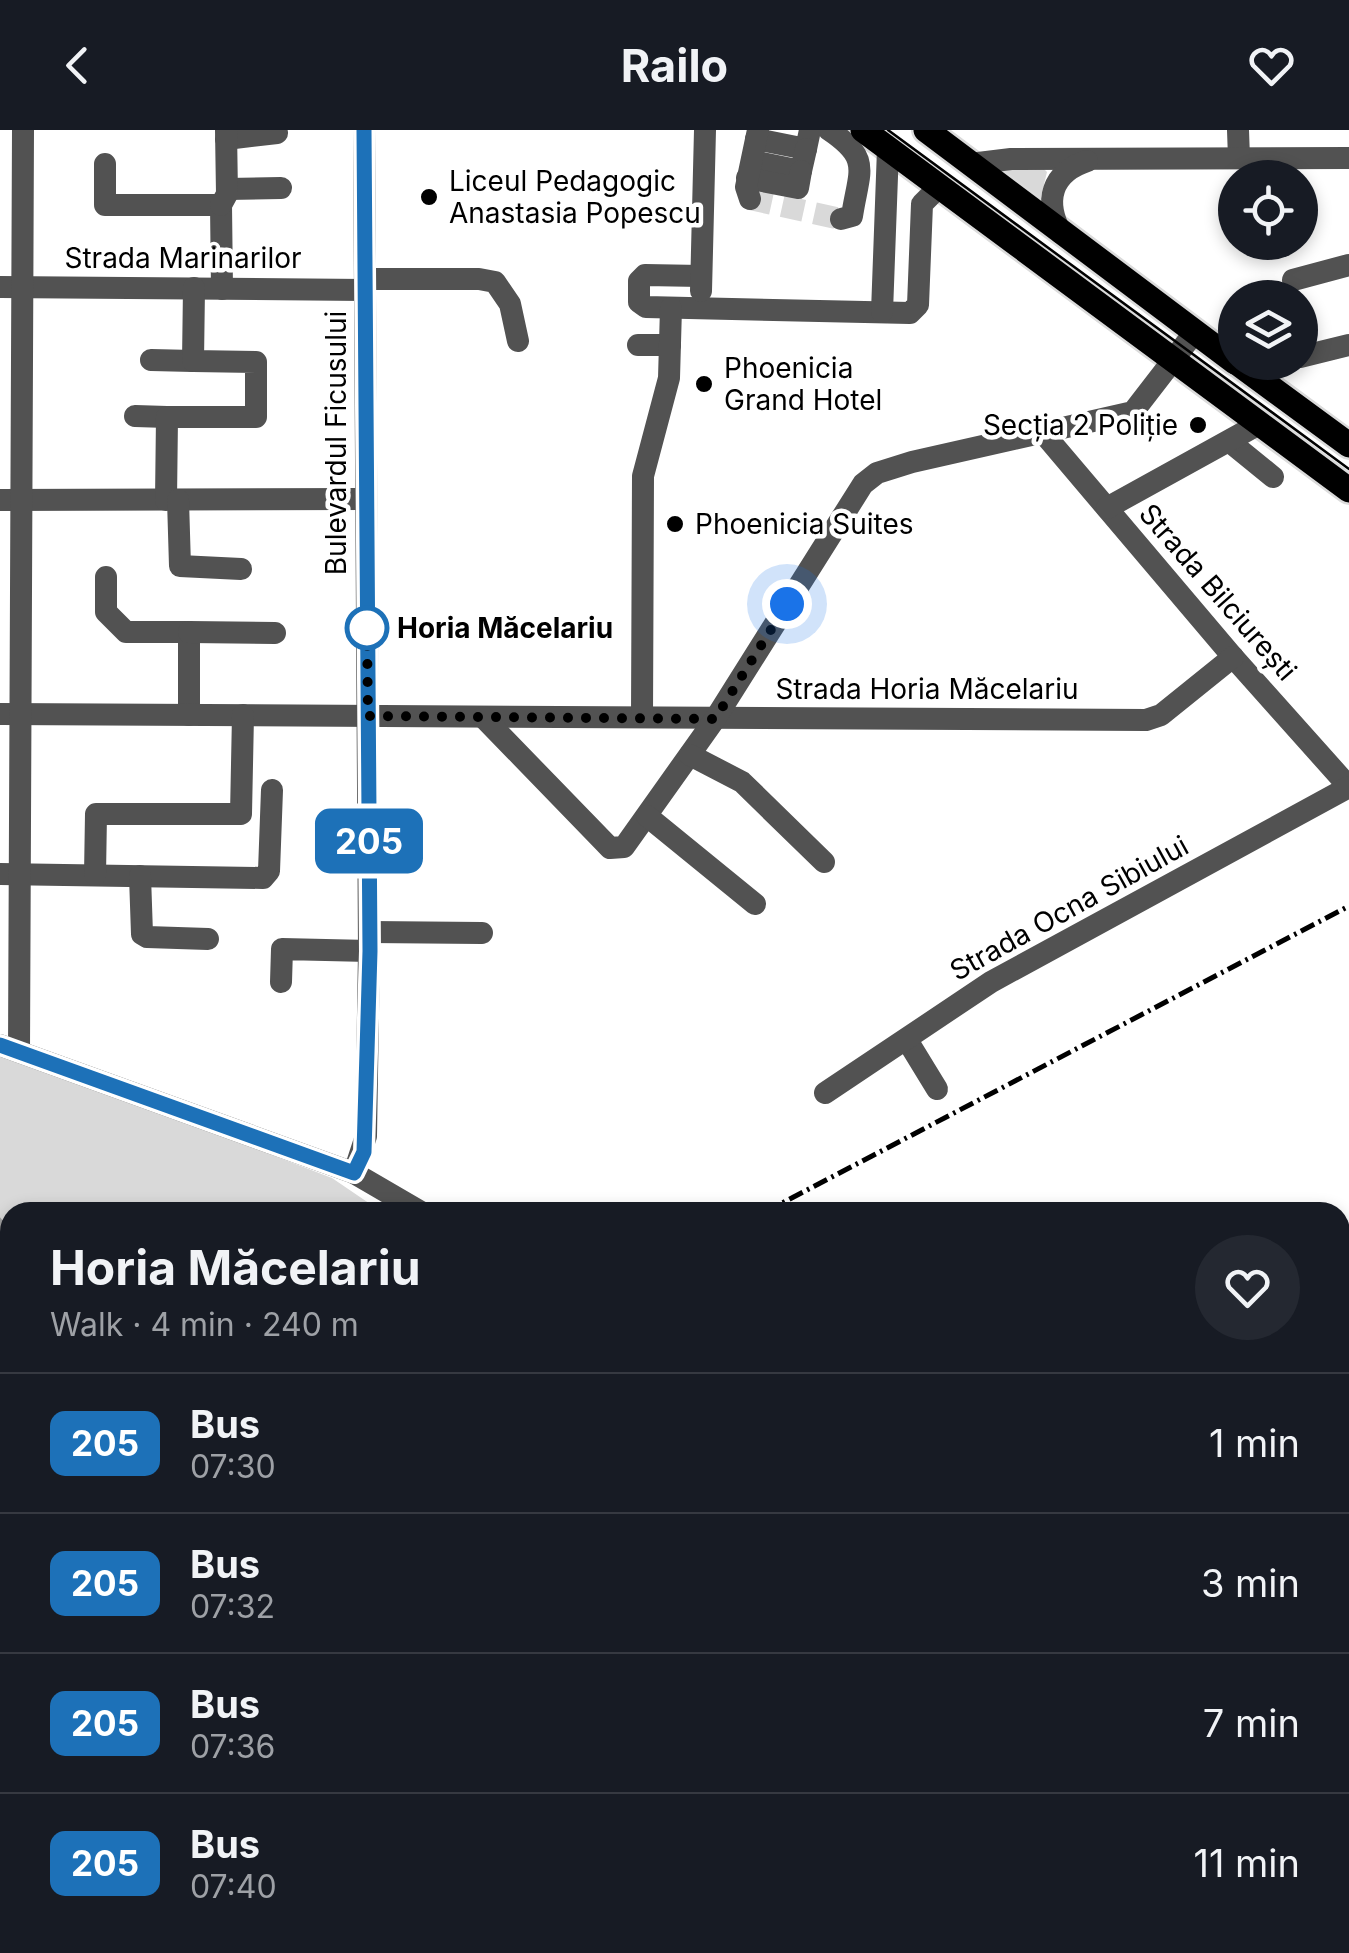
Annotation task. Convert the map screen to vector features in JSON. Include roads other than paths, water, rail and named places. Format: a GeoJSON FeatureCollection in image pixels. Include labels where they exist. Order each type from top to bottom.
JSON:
{"type":"FeatureCollection","features":[{"type":"Feature","properties":{"kind":"main road"},"geometry":{"type":"LineString","coordinates":[[863,130],[888,148],[931,196],[1173,361],[1349,490]]}},
{"type":"Feature","properties":{"kind":"main road"},"geometry":{"type":"LineString","coordinates":[[926,130],[1218,348]]}},
{"type":"Feature","properties":{"kind":"main road"},"geometry":{"type":"LineString","coordinates":[[1264,380],[1349,445]]}},
{"type":"Feature","properties":{"kind":"street"},"geometry":{"type":"LineString","coordinates":[[23,130],[11,287],[9,1048],[354,1173],[404,1202]]}},
{"type":"Feature","properties":{"kind":"street","name":"Bulevardul Ficusului"},"geometry":{"type":"LineString","coordinates":[[354,1173],[366,1136],[370,941],[364,130]]}},
{"type":"Feature","properties":{"kind":"street"},"geometry":{"type":"LineString","coordinates":[[700,309],[705,130]]}},
{"type":"Feature","properties":{"kind":"street"},"geometry":{"type":"LineString","coordinates":[[829,130],[856,150],[861,162],[852,216],[841,219]]}},
{"type":"Feature","properties":{"kind":"street"},"geometry":{"type":"LineString","coordinates":[[1238,130],[1239,158]]}},
{"type":"Feature","properties":{"kind":"street"},"geometry":{"type":"LineString","coordinates":[[222,289],[226,134],[277,133]]}},
{"type":"Feature","properties":{"kind":"street"},"geometry":{"type":"LineString","coordinates":[[882,312],[888,148]]}},
{"type":"Feature","properties":{"kind":"street"},"geometry":{"type":"LineString","coordinates":[[806,150],[798,188],[753,161],[806,150]]}},
{"type":"Feature","properties":{"kind":"street"},"geometry":{"type":"LineString","coordinates":[[970,164],[995,159],[1349,158]]}},
{"type":"Feature","properties":{"kind":"street"},"geometry":{"type":"LineString","coordinates":[[1061,232],[1051,209],[1056,182],[1069,169],[1095,159]]}},
{"type":"Feature","properties":{"kind":"street"},"geometry":{"type":"LineString","coordinates":[[105,164],[105,205],[224,197],[281,188]]}},
{"type":"Feature","properties":{"kind":"street"},"geometry":{"type":"LineString","coordinates":[[702,276],[645,275],[641,278],[642,306],[910,313],[918,305],[931,196],[887,199]]}},
{"type":"Feature","properties":{"kind":"street"},"geometry":{"type":"LineString","coordinates":[[1293,280],[1349,266]]}},
{"type":"Feature","properties":{"kind":"street","name":"Strada Marinarilor"},"geometry":{"type":"LineString","coordinates":[[11,287],[222,289],[479,279],[495,282],[510,304],[518,341]]}},
{"type":"Feature","properties":{"kind":"street"},"geometry":{"type":"LineString","coordinates":[[193,360],[194,288]]}},
{"type":"Feature","properties":{"kind":"street"},"geometry":{"type":"LineString","coordinates":[[642,717],[643,476],[669,378],[670,308]]}},
{"type":"Feature","properties":{"kind":"street"},"geometry":{"type":"LineString","coordinates":[[483,716],[610,848],[624,847],[715,719],[863,484],[876,473],[912,462],[1133,412],[1194,333]]}},
{"type":"Feature","properties":{"kind":"street"},"geometry":{"type":"LineString","coordinates":[[638,344],[670,345]]}},
{"type":"Feature","properties":{"kind":"street"},"geometry":{"type":"LineString","coordinates":[[1318,353],[1349,345]]}},
{"type":"Feature","properties":{"kind":"street"},"geometry":{"type":"LineString","coordinates":[[135,416],[256,417],[256,362],[151,360]]}},
{"type":"Feature","properties":{"kind":"street"},"geometry":{"type":"LineString","coordinates":[[167,416],[180,566],[241,569]]}},
{"type":"Feature","properties":{"kind":"street"},"geometry":{"type":"LineString","coordinates":[[1108,508],[1259,424]]}},
{"type":"Feature","properties":{"kind":"street","name":"Strada Bilciurești"},"geometry":{"type":"LineString","coordinates":[[1044,434],[1349,787]]}},
{"type":"Feature","properties":{"kind":"street"},"geometry":{"type":"LineString","coordinates":[[1230,442],[1273,477]]}},
{"type":"Feature","properties":{"kind":"street"},"geometry":{"type":"LineString","coordinates":[[11,500],[366,499]]}},
{"type":"Feature","properties":{"kind":"street"},"geometry":{"type":"LineString","coordinates":[[106,577],[106,612],[126,632],[276,633]]}},
{"type":"Feature","properties":{"kind":"street"},"geometry":{"type":"LineString","coordinates":[[188,715],[189,632]]}},
{"type":"Feature","properties":{"kind":"street","name":"Strada Horia Măcelariu"},"geometry":{"type":"LineString","coordinates":[[10,714],[1146,720],[1161,715],[1233,657]]}},
{"type":"Feature","properties":{"kind":"street"},"geometry":{"type":"LineString","coordinates":[[95,876],[96,814],[241,814],[242,715]]}},
{"type":"Feature","properties":{"kind":"street"},"geometry":{"type":"LineString","coordinates":[[690,755],[742,782],[824,862]]}},
{"type":"Feature","properties":{"kind":"street","name":"Strada Ocna Sibiului"},"geometry":{"type":"LineString","coordinates":[[825,1094],[991,982],[1349,787]]}},
{"type":"Feature","properties":{"kind":"street"},"geometry":{"type":"LineString","coordinates":[[10,874],[263,878],[269,872],[272,790]]}},
{"type":"Feature","properties":{"kind":"street"},"geometry":{"type":"LineString","coordinates":[[647,816],[755,904]]}},
{"type":"Feature","properties":{"kind":"street"},"geometry":{"type":"LineString","coordinates":[[140,876],[142,934],[208,939]]}},
{"type":"Feature","properties":{"kind":"street"},"geometry":{"type":"LineString","coordinates":[[282,982],[282,949],[482,933]]}},
{"type":"Feature","properties":{"kind":"street"},"geometry":{"type":"LineString","coordinates":[[907,1040],[937,1089]]}},
{"type":"Feature","properties":{"kind":"tunnel"},"geometry":{"type":"LineString","coordinates":[[750,199],[841,219]]}},
{"type":"Feature","properties":{"kind":"tram line"},"geometry":{"type":"LineString","coordinates":[[888,130],[1349,469]]}},
{"type":"Feature","properties":{"kind":"railway"},"geometry":{"type":"LineString","coordinates":[[784,1202],[1349,906]]}},
{"type":"Feature","properties":{"kind":"place","name":"Liceul Pedagogic Anastasia Popescu"},"geometry":{"type":"Point","coordinates":[429,197]}},
{"type":"Feature","properties":{"kind":"place","name":"Phoenicia Grand Hotel"},"geometry":{"type":"Point","coordinates":[704,384]}},
{"type":"Feature","properties":{"kind":"place","name":"Secția 2 Poliție"},"geometry":{"type":"Point","coordinates":[1198,425]}},
{"type":"Feature","properties":{"kind":"place","name":"Phoenicia Suites"},"geometry":{"type":"Point","coordinates":[675,524]}},
{"type":"Feature","properties":{"kind":"place","name":"Horia Măcelariu"},"geometry":{"type":"Point","coordinates":[367,628]}}]}
